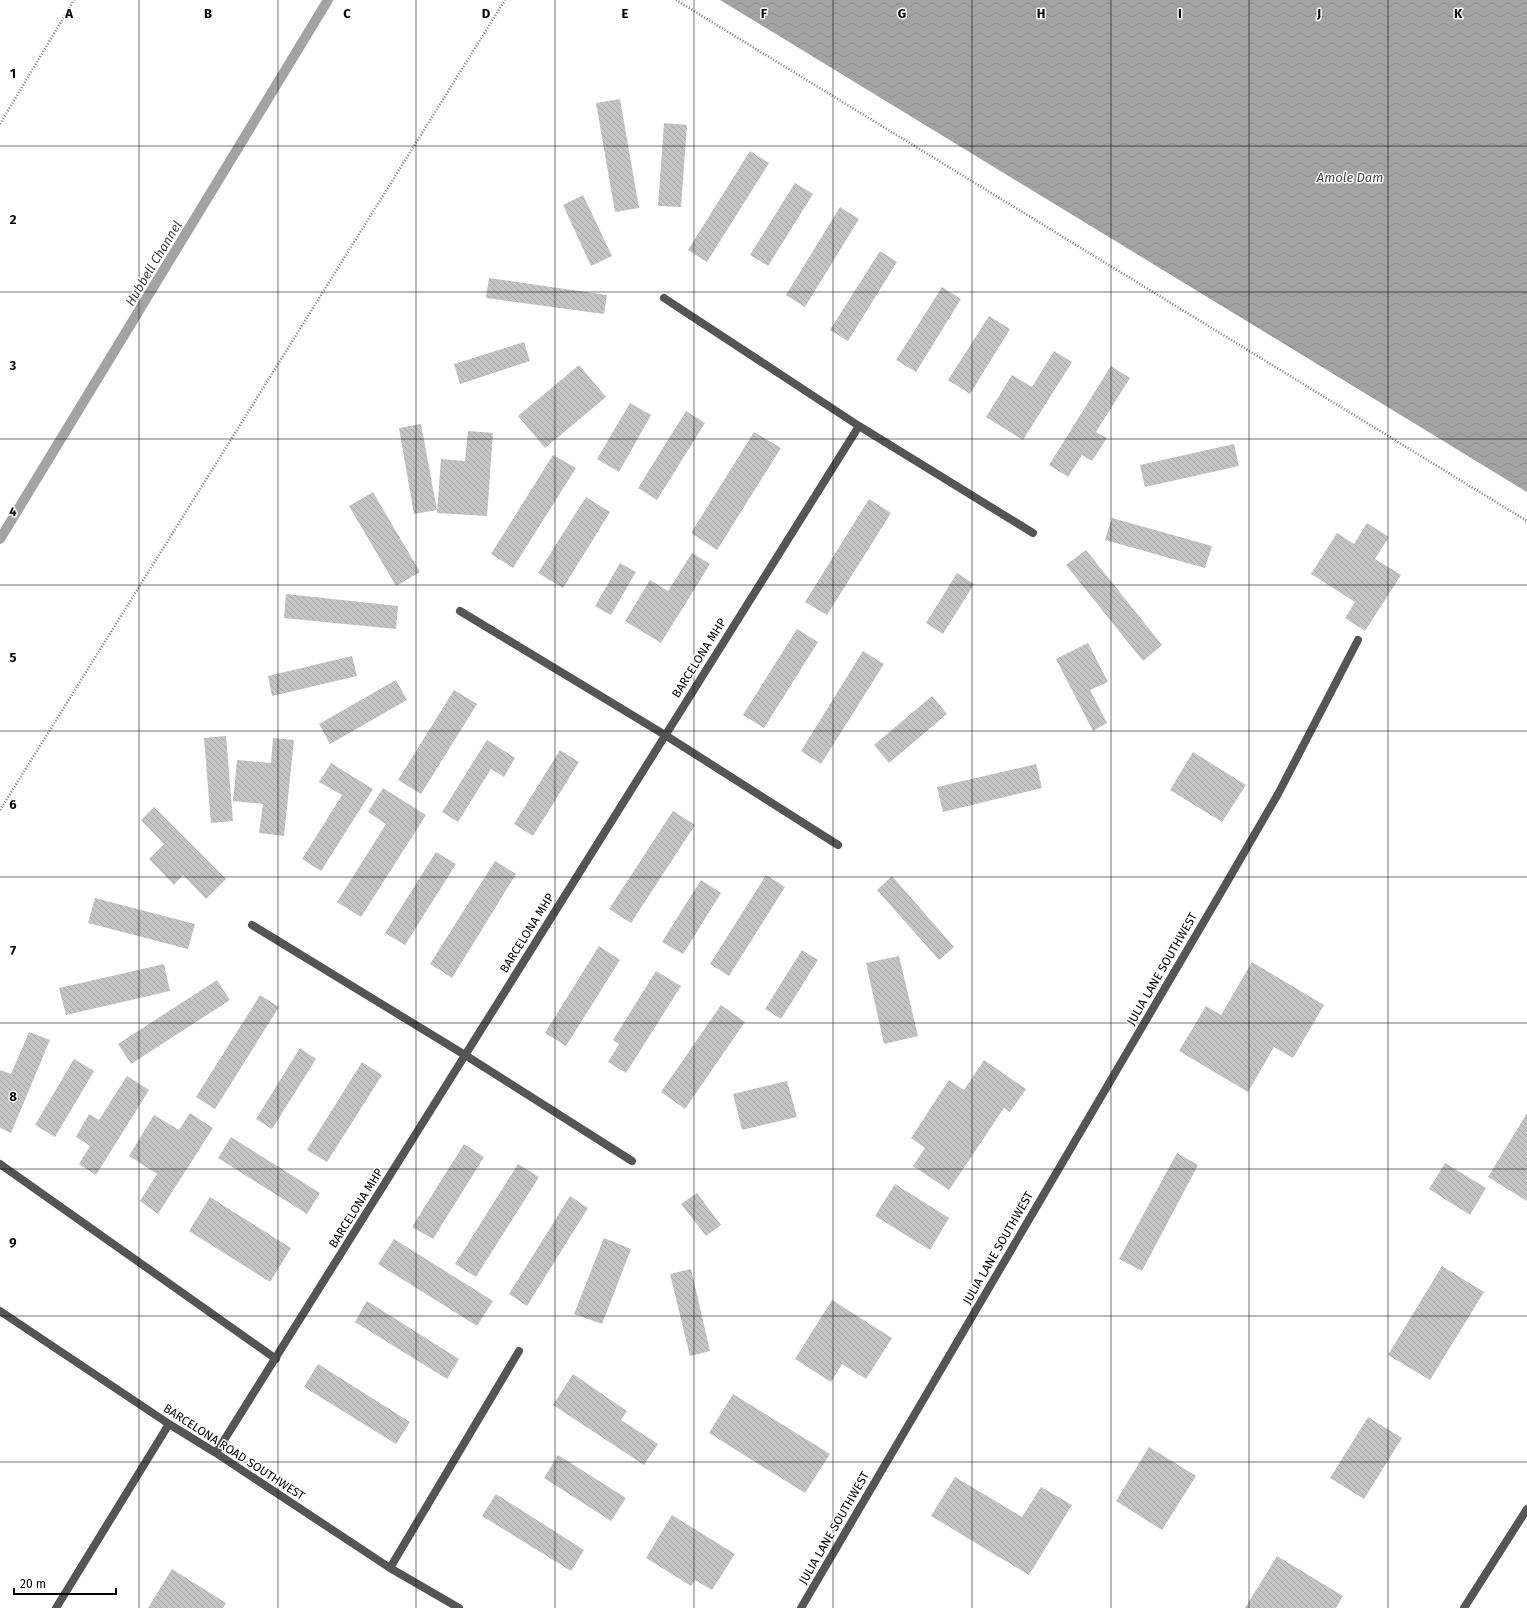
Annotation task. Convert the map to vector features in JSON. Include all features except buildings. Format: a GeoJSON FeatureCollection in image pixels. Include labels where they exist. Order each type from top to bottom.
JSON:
{"type":"FeatureCollection","features":[{"type":"Feature","properties":{"kind":"street"},"geometry":{"type":"LineString","coordinates":[[664,298],[859,426],[1033,533]]}},
{"type":"Feature","properties":{"kind":"street","name":"BARCELONA MHP"},"geometry":{"type":"LineString","coordinates":[[216,1454],[859,426]]}},
{"type":"Feature","properties":{"kind":"street"},"geometry":{"type":"LineString","coordinates":[[460,611],[666,735],[838,845]]}},
{"type":"Feature","properties":{"kind":"street","name":"JULIA LANE SOUTHWEST"},"geometry":{"type":"LineString","coordinates":[[800,1608],[1278,794],[1358,640]]}},
{"type":"Feature","properties":{"kind":"street"},"geometry":{"type":"LineString","coordinates":[[252,925],[465,1055],[632,1161]]}},
{"type":"Feature","properties":{"kind":"street"},"geometry":{"type":"LineString","coordinates":[[0,1164],[276,1359]]}},
{"type":"Feature","properties":{"kind":"street","name":"BARCELONA ROAD SOUTHWEST"},"geometry":{"type":"LineString","coordinates":[[0,1311],[169,1424],[390,1568],[459,1608]]}},
{"type":"Feature","properties":{"kind":"street"},"geometry":{"type":"LineString","coordinates":[[390,1568],[519,1352]]}},
{"type":"Feature","properties":{"kind":"street"},"geometry":{"type":"LineString","coordinates":[[56,1608],[169,1424]]}},
{"type":"Feature","properties":{"kind":"street"},"geometry":{"type":"LineString","coordinates":[[1464,1608],[1527,1509]]}},
{"type":"Feature","properties":{"kind":"path"},"geometry":{"type":"LineString","coordinates":[[0,124],[74,0]]}},
{"type":"Feature","properties":{"kind":"path"},"geometry":{"type":"LineString","coordinates":[[0,810],[505,0]]}},
{"type":"Feature","properties":{"kind":"path"},"geometry":{"type":"LineString","coordinates":[[676,0],[1527,521]]}},
{"type":"Feature","properties":{"kind":"water","name":"Amole Dam"},"geometry":{"type":"Polygon","coordinates":[[[720,0],[1527,0],[1527,492],[720,0]]]}},
{"type":"Feature","properties":{"kind":"waterway","name":"Hubbell Channel"},"geometry":{"type":"LineString","coordinates":[[0,539],[328,0]]}}]}
